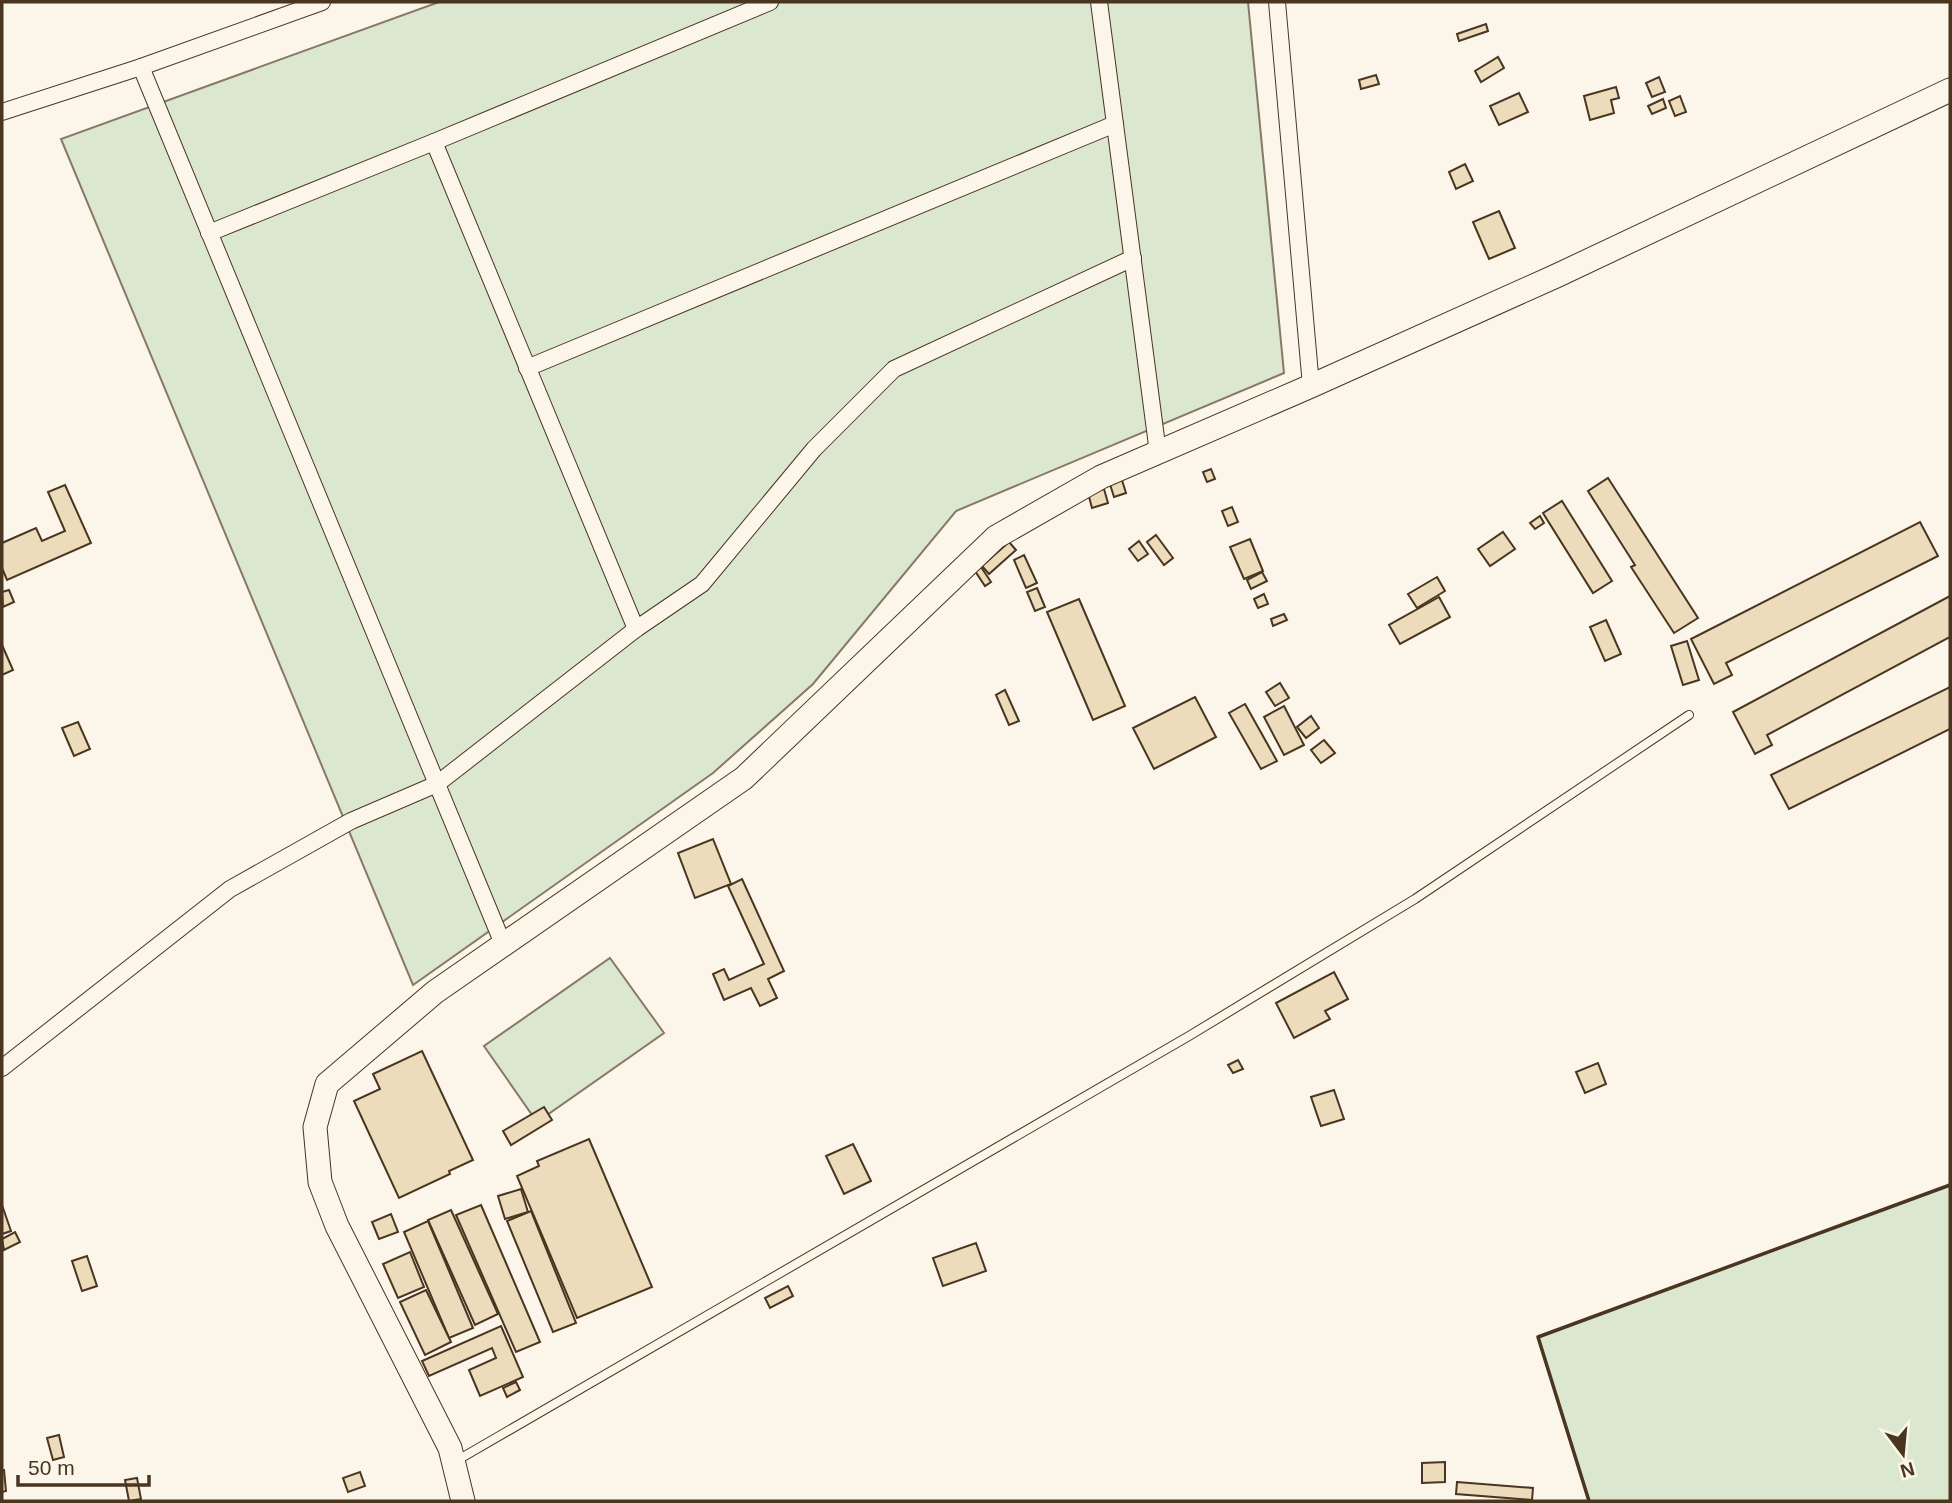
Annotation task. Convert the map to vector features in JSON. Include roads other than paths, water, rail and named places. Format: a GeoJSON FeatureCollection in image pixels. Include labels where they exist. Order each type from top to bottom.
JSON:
{"type":"FeatureCollection","features":[{"type":"Feature","properties":{"kind":"street"},"geometry":{"type":"LineString","coordinates":[[2,112],[322,2]]}},
{"type":"Feature","properties":{"kind":"street"},"geometry":{"type":"LineString","coordinates":[[209,233],[769,2]]}},
{"type":"Feature","properties":{"kind":"street"},"geometry":{"type":"LineString","coordinates":[[1099,2],[1158,453]]}},
{"type":"Feature","properties":{"kind":"street"},"geometry":{"type":"LineString","coordinates":[[1277,2],[1311,386]]}},
{"type":"Feature","properties":{"kind":"street"},"geometry":{"type":"LineString","coordinates":[[141,66],[503,944]]}},
{"type":"Feature","properties":{"kind":"street"},"geometry":{"type":"LineString","coordinates":[[463,1501],[450,1448],[337,1226],[320,1182],[315,1127],[327,1084],[435,992],[744,778],[996,537],[1101,477],[1556,276],[1950,90]]}},
{"type":"Feature","properties":{"kind":"street"},"geometry":{"type":"LineString","coordinates":[[527,368],[1115,124]]}},
{"type":"Feature","properties":{"kind":"street"},"geometry":{"type":"LineString","coordinates":[[435,142],[636,629]]}},
{"type":"Feature","properties":{"kind":"street"},"geometry":{"type":"LineString","coordinates":[[2,1068],[230,889],[351,821],[437,784],[636,629],[702,584],[814,449],[894,369],[1133,258]]}},
{"type":"Feature","properties":{"kind":"lane"},"geometry":{"type":"LineString","coordinates":[[453,1462],[1260,993],[1415,899],[1689,715]]}}]}
